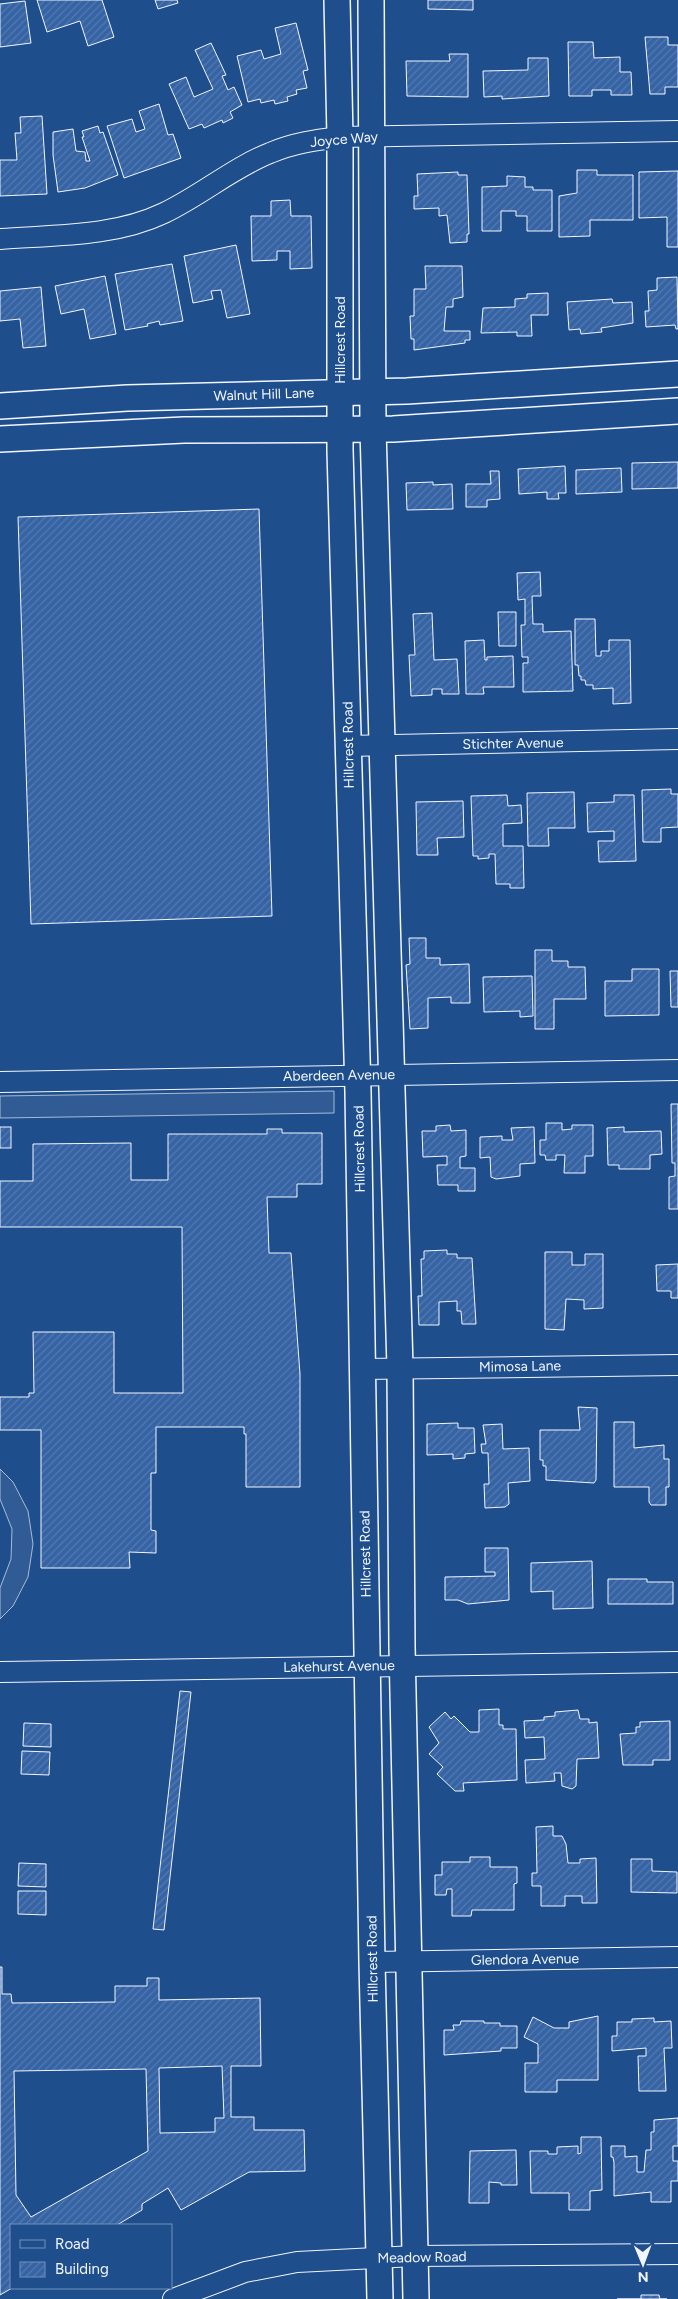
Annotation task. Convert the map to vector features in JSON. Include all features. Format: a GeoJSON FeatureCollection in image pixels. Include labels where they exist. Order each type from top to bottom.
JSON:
{"type":"FeatureCollection","features":[{"type":"Feature","properties":{"kind":"main road","name":"Hillcrest Road"},"geometry":{"type":"LineString","coordinates":[[337,0],[340,136],[340,430],[347,746],[358,1075],[372,1962],[380,2299]]}},
{"type":"Feature","properties":{"kind":"main road"},"geometry":{"type":"LineString","coordinates":[[371,0],[373,429],[400,1368],[403,1666],[416,2299]]}},
{"type":"Feature","properties":{"kind":"main road","name":"Walnut Hill Lane"},"geometry":{"type":"LineString","coordinates":[[0,406],[127,398],[340,391],[407,391],[678,374]]}},
{"type":"Feature","properties":{"kind":"main road"},"geometry":{"type":"LineString","coordinates":[[0,439],[184,430],[373,429],[678,411]]}},
{"type":"Feature","properties":{"kind":"street","name":"Joyce Way"},"geometry":{"type":"LineString","coordinates":[[0,238],[106,231],[137,224],[164,213],[269,153],[306,142],[340,136],[678,131]]}},
{"type":"Feature","properties":{"kind":"street","name":"Stichter Avenue"},"geometry":{"type":"LineString","coordinates":[[347,746],[678,739]]}},
{"type":"Feature","properties":{"kind":"street","name":"Aberdeen Avenue"},"geometry":{"type":"LineString","coordinates":[[0,1082],[678,1070]]}},
{"type":"Feature","properties":{"kind":"street","name":"Mimosa Lane"},"geometry":{"type":"LineString","coordinates":[[362,1369],[678,1364]]}},
{"type":"Feature","properties":{"kind":"street","name":"Lakehurst Avenue"},"geometry":{"type":"LineString","coordinates":[[0,1672],[678,1662]]}},
{"type":"Feature","properties":{"kind":"street","name":"Glendora Avenue"},"geometry":{"type":"LineString","coordinates":[[372,1962],[678,1957]]}},
{"type":"Feature","properties":{"kind":"street","name":"Meadow Road"},"geometry":{"type":"LineString","coordinates":[[173,2299],[245,2272],[297,2262],[415,2256],[678,2254]]}},
{"type":"Feature","properties":{"kind":"shaded area"},"geometry":{"type":"Polygon","coordinates":[[[334,1091],[334,1113],[0,1118],[0,1096],[334,1091]]]}},
{"type":"Feature","properties":{"kind":"shaded area"},"geometry":{"type":"Polygon","coordinates":[[[0,1469],[13,1482],[28,1511],[33,1544],[28,1577],[13,1606],[0,1619],[0,1588],[11,1559],[12,1529],[0,1499],[0,1469]]]}},
{"type":"Feature","properties":{"kind":"building"},"geometry":{"type":"Polygon","coordinates":[[[37,0],[102,0],[114,37],[88,46],[80,21],[47,32],[37,0]]]}},
{"type":"Feature","properties":{"kind":"building"},"geometry":{"type":"Polygon","coordinates":[[[155,0],[177,0],[178,3],[158,9],[155,0]]]}},
{"type":"Feature","properties":{"kind":"building"},"geometry":{"type":"Polygon","coordinates":[[[428,0],[473,0],[473,10],[428,9],[428,0]]]}},
{"type":"Feature","properties":{"kind":"building"},"geometry":{"type":"Polygon","coordinates":[[[25,1],[31,43],[0,47],[0,4],[25,1]]]}},
{"type":"Feature","properties":{"kind":"building"},"geometry":{"type":"Polygon","coordinates":[[[296,23],[308,70],[303,71],[307,88],[296,90],[297,94],[287,97],[288,101],[275,104],[274,100],[261,103],[260,99],[248,102],[237,56],[261,50],[264,59],[281,54],[275,28],[296,23]]]}},
{"type":"Feature","properties":{"kind":"building"},"geometry":{"type":"Polygon","coordinates":[[[645,37],[668,37],[668,45],[678,45],[678,87],[665,87],[665,94],[650,94],[645,37]]]}},
{"type":"Feature","properties":{"kind":"building"},"geometry":{"type":"Polygon","coordinates":[[[568,42],[593,42],[594,58],[620,57],[620,72],[631,72],[632,95],[611,95],[611,90],[592,90],[592,96],[569,96],[568,42]]]}},
{"type":"Feature","properties":{"kind":"building"},"geometry":{"type":"Polygon","coordinates":[[[211,43],[226,75],[222,76],[228,90],[234,87],[242,105],[230,112],[233,118],[223,123],[222,120],[204,128],[202,124],[189,129],[169,84],[186,77],[194,97],[213,89],[195,50],[211,43]]]}},
{"type":"Feature","properties":{"kind":"building"},"geometry":{"type":"Polygon","coordinates":[[[449,54],[468,54],[468,97],[407,96],[406,61],[450,61],[449,54]]]}},
{"type":"Feature","properties":{"kind":"building"},"geometry":{"type":"Polygon","coordinates":[[[528,58],[548,58],[549,96],[502,99],[502,96],[484,97],[483,71],[528,70],[528,58]]]}},
{"type":"Feature","properties":{"kind":"building"},"geometry":{"type":"Polygon","coordinates":[[[159,104],[168,135],[173,134],[181,158],[124,178],[107,126],[132,119],[136,132],[145,129],[139,111],[159,104]]]}},
{"type":"Feature","properties":{"kind":"building"},"geometry":{"type":"Polygon","coordinates":[[[42,116],[47,194],[0,196],[0,160],[17,160],[15,133],[21,133],[20,117],[42,116]]]}},
{"type":"Feature","properties":{"kind":"building"},"geometry":{"type":"Polygon","coordinates":[[[98,126],[100,133],[103,132],[118,175],[85,188],[58,192],[53,155],[53,132],[73,129],[76,151],[85,152],[86,161],[90,161],[82,137],[84,137],[82,131],[98,126]]]}},
{"type":"Feature","properties":{"kind":"building"},"geometry":{"type":"Polygon","coordinates":[[[577,170],[597,170],[597,175],[633,175],[633,220],[590,220],[590,236],[559,237],[559,196],[577,193],[577,170]]]}},
{"type":"Feature","properties":{"kind":"building"},"geometry":{"type":"Polygon","coordinates":[[[678,171],[678,247],[667,247],[667,217],[639,218],[639,172],[678,171]]]}},
{"type":"Feature","properties":{"kind":"building"},"geometry":{"type":"Polygon","coordinates":[[[458,172],[458,175],[467,175],[469,234],[467,234],[467,242],[450,243],[447,215],[439,216],[439,208],[414,209],[414,196],[418,196],[417,174],[458,172]]]}},
{"type":"Feature","properties":{"kind":"building"},"geometry":{"type":"Polygon","coordinates":[[[507,176],[525,177],[525,187],[533,187],[533,190],[552,190],[552,231],[527,231],[527,216],[516,216],[516,211],[501,211],[501,231],[482,231],[482,187],[507,186],[507,176]]]}},
{"type":"Feature","properties":{"kind":"building"},"geometry":{"type":"Polygon","coordinates":[[[290,200],[291,216],[311,216],[312,268],[290,269],[290,251],[277,251],[277,260],[252,261],[251,216],[271,216],[271,201],[290,200]]]}},
{"type":"Feature","properties":{"kind":"building"},"geometry":{"type":"Polygon","coordinates":[[[236,245],[250,314],[227,318],[221,290],[211,291],[213,299],[193,303],[184,256],[236,245]]]}},
{"type":"Feature","properties":{"kind":"building"},"geometry":{"type":"Polygon","coordinates":[[[172,264],[183,321],[160,325],[159,321],[147,324],[148,326],[125,330],[115,274],[172,264]]]}},
{"type":"Feature","properties":{"kind":"building"},"geometry":{"type":"Polygon","coordinates":[[[425,266],[462,266],[463,297],[453,299],[453,307],[446,307],[444,331],[470,331],[470,340],[465,340],[465,343],[414,350],[414,339],[411,339],[410,316],[414,316],[414,289],[426,289],[425,266]]]}},
{"type":"Feature","properties":{"kind":"building"},"geometry":{"type":"Polygon","coordinates":[[[105,276],[116,334],[90,339],[84,309],[61,314],[55,286],[105,276]]]}},
{"type":"Feature","properties":{"kind":"building"},"geometry":{"type":"Polygon","coordinates":[[[677,277],[678,329],[676,329],[675,325],[646,327],[645,311],[649,311],[648,291],[657,290],[657,278],[677,277]]]}},
{"type":"Feature","properties":{"kind":"building"},"geometry":{"type":"Polygon","coordinates":[[[41,287],[46,346],[23,348],[20,319],[0,321],[0,291],[41,287]]]}},
{"type":"Feature","properties":{"kind":"building"},"geometry":{"type":"Polygon","coordinates":[[[548,293],[548,315],[531,315],[532,336],[517,336],[517,332],[481,333],[483,308],[515,307],[515,299],[527,298],[527,294],[548,293]]]}},
{"type":"Feature","properties":{"kind":"building"},"geometry":{"type":"Polygon","coordinates":[[[612,299],[613,303],[632,302],[633,323],[601,328],[602,332],[581,334],[580,329],[569,330],[567,302],[612,299]]]}},
{"type":"Feature","properties":{"kind":"building"},"geometry":{"type":"Polygon","coordinates":[[[678,462],[678,488],[632,489],[632,463],[678,462]]]}},
{"type":"Feature","properties":{"kind":"building"},"geometry":{"type":"Polygon","coordinates":[[[565,466],[566,493],[558,493],[559,499],[547,499],[547,492],[519,494],[518,469],[565,466]]]}},
{"type":"Feature","properties":{"kind":"building"},"geometry":{"type":"Polygon","coordinates":[[[621,468],[622,492],[576,494],[576,470],[621,468]]]}},
{"type":"Feature","properties":{"kind":"building"},"geometry":{"type":"Polygon","coordinates":[[[490,471],[499,471],[500,499],[487,500],[487,507],[466,507],[466,484],[491,484],[490,471]]]}},
{"type":"Feature","properties":{"kind":"building"},"geometry":{"type":"Polygon","coordinates":[[[433,482],[433,485],[452,484],[453,509],[407,510],[406,483],[433,482]]]}},
{"type":"Feature","properties":{"kind":"building"},"geometry":{"type":"Polygon","coordinates":[[[259,509],[272,916],[31,924],[18,517],[259,509]]]}},
{"type":"Feature","properties":{"kind":"building"},"geometry":{"type":"Polygon","coordinates":[[[540,572],[541,596],[532,596],[533,624],[543,624],[543,632],[571,631],[573,691],[523,692],[523,663],[528,663],[528,657],[522,657],[521,625],[525,625],[525,599],[518,600],[517,573],[540,572]]]}},
{"type":"Feature","properties":{"kind":"building"},"geometry":{"type":"Polygon","coordinates":[[[498,612],[516,612],[516,646],[499,646],[498,612]]]}},
{"type":"Feature","properties":{"kind":"building"},"geometry":{"type":"Polygon","coordinates":[[[432,613],[434,660],[457,659],[459,694],[442,694],[442,689],[432,689],[432,695],[411,696],[409,655],[415,655],[413,614],[432,613]]]}},
{"type":"Feature","properties":{"kind":"building"},"geometry":{"type":"Polygon","coordinates":[[[575,619],[595,619],[596,656],[601,656],[601,651],[609,651],[609,640],[630,640],[631,703],[613,704],[613,688],[593,689],[593,685],[586,685],[585,680],[581,680],[578,665],[575,665],[575,619]]]}},
{"type":"Feature","properties":{"kind":"building"},"geometry":{"type":"Polygon","coordinates":[[[484,640],[485,660],[487,660],[487,657],[513,656],[514,687],[483,687],[484,694],[466,694],[465,641],[484,640]]]}},
{"type":"Feature","properties":{"kind":"building"},"geometry":{"type":"Polygon","coordinates":[[[671,789],[671,794],[678,794],[678,827],[661,828],[661,842],[643,842],[642,790],[671,789]]]}},
{"type":"Feature","properties":{"kind":"building"},"geometry":{"type":"Polygon","coordinates":[[[574,792],[575,828],[548,828],[549,846],[528,846],[527,793],[574,792]]]}},
{"type":"Feature","properties":{"kind":"building"},"geometry":{"type":"Polygon","coordinates":[[[507,795],[508,806],[521,805],[522,823],[503,824],[503,846],[523,846],[524,888],[510,888],[510,884],[496,884],[495,854],[489,854],[489,858],[478,859],[478,856],[473,856],[471,796],[507,795]]]}},
{"type":"Feature","properties":{"kind":"building"},"geometry":{"type":"Polygon","coordinates":[[[614,795],[634,795],[636,861],[599,862],[598,841],[614,841],[614,831],[588,832],[587,803],[614,802],[614,795]]]}},
{"type":"Feature","properties":{"kind":"building"},"geometry":{"type":"Polygon","coordinates":[[[463,801],[464,837],[437,838],[438,855],[417,855],[416,802],[463,801]]]}},
{"type":"Feature","properties":{"kind":"building"},"geometry":{"type":"Polygon","coordinates":[[[409,938],[426,938],[426,958],[440,958],[440,965],[469,964],[470,1003],[451,1003],[451,997],[428,998],[428,1028],[410,1029],[406,965],[410,964],[409,938]]]}},
{"type":"Feature","properties":{"kind":"building"},"geometry":{"type":"Polygon","coordinates":[[[535,950],[552,950],[552,961],[568,961],[568,967],[585,967],[586,999],[554,999],[554,1029],[535,1029],[535,950]]]}},
{"type":"Feature","properties":{"kind":"building"},"geometry":{"type":"Polygon","coordinates":[[[632,969],[659,969],[659,1015],[605,1016],[605,981],[632,981],[632,969]]]}},
{"type":"Feature","properties":{"kind":"building"},"geometry":{"type":"Polygon","coordinates":[[[670,971],[678,971],[678,1007],[671,1007],[670,971]]]}},
{"type":"Feature","properties":{"kind":"building"},"geometry":{"type":"Polygon","coordinates":[[[532,976],[533,1016],[520,1017],[520,1011],[484,1012],[483,977],[532,976]]]}},
{"type":"Feature","properties":{"kind":"building"},"geometry":{"type":"Polygon","coordinates":[[[671,1104],[678,1104],[678,1209],[669,1209],[669,1177],[675,1176],[675,1163],[672,1163],[671,1104]]]}},
{"type":"Feature","properties":{"kind":"building"},"geometry":{"type":"Polygon","coordinates":[[[546,1123],[562,1123],[562,1130],[572,1129],[572,1125],[593,1125],[593,1156],[585,1156],[585,1173],[564,1173],[565,1155],[556,1155],[556,1160],[546,1160],[545,1155],[540,1155],[540,1140],[546,1140],[546,1123]]]}},
{"type":"Feature","properties":{"kind":"building"},"geometry":{"type":"Polygon","coordinates":[[[450,1125],[451,1131],[466,1130],[466,1156],[460,1157],[460,1168],[475,1168],[475,1191],[458,1191],[458,1185],[438,1185],[437,1165],[447,1165],[447,1156],[423,1157],[422,1131],[436,1131],[436,1126],[450,1125]]]}},
{"type":"Feature","properties":{"kind":"building"},"geometry":{"type":"Polygon","coordinates":[[[0,1127],[11,1127],[11,1148],[0,1148],[0,1127]]]}},
{"type":"Feature","properties":{"kind":"building"},"geometry":{"type":"Polygon","coordinates":[[[534,1127],[535,1163],[520,1164],[520,1176],[496,1179],[491,1177],[490,1157],[480,1158],[480,1137],[502,1136],[502,1140],[513,1140],[511,1128],[534,1127]]]}},
{"type":"Feature","properties":{"kind":"building"},"geometry":{"type":"Polygon","coordinates":[[[624,1127],[624,1132],[661,1131],[662,1154],[650,1155],[650,1169],[619,1169],[619,1165],[608,1165],[607,1128],[624,1127]]]}},
{"type":"Feature","properties":{"kind":"building"},"geometry":{"type":"Polygon","coordinates":[[[267,1129],[282,1129],[282,1133],[322,1133],[322,1184],[297,1184],[297,1197],[267,1197],[269,1253],[291,1253],[300,1374],[300,1487],[246,1487],[246,1434],[244,1434],[244,1427],[156,1427],[156,1473],[151,1473],[151,1530],[156,1531],[156,1553],[129,1552],[130,1568],[41,1568],[41,1430],[0,1430],[0,1397],[29,1397],[29,1393],[34,1393],[33,1332],[114,1332],[114,1393],[183,1393],[182,1227],[0,1227],[0,1181],[33,1181],[33,1144],[131,1143],[131,1180],[168,1180],[168,1134],[267,1134],[267,1129]]]}},
{"type":"Feature","properties":{"kind":"building"},"geometry":{"type":"Polygon","coordinates":[[[447,1250],[447,1254],[457,1254],[457,1258],[472,1258],[476,1324],[462,1324],[461,1311],[457,1311],[457,1301],[439,1302],[439,1325],[419,1325],[418,1296],[422,1296],[421,1259],[424,1259],[424,1251],[447,1250]]]}},
{"type":"Feature","properties":{"kind":"building"},"geometry":{"type":"Polygon","coordinates":[[[545,1252],[572,1252],[572,1265],[585,1265],[585,1254],[603,1254],[603,1308],[584,1309],[584,1300],[566,1299],[564,1330],[545,1329],[545,1252]]]}},
{"type":"Feature","properties":{"kind":"building"},"geometry":{"type":"Polygon","coordinates":[[[678,1264],[678,1298],[671,1298],[671,1291],[657,1291],[656,1265],[678,1264]]]}},
{"type":"Feature","properties":{"kind":"building"},"geometry":{"type":"Polygon","coordinates":[[[578,1407],[597,1408],[596,1480],[594,1483],[546,1480],[546,1466],[543,1466],[543,1460],[540,1460],[540,1430],[580,1430],[578,1407]]]}},
{"type":"Feature","properties":{"kind":"building"},"geometry":{"type":"Polygon","coordinates":[[[614,1422],[634,1422],[634,1448],[664,1445],[664,1459],[669,1459],[669,1487],[666,1487],[666,1505],[651,1505],[649,1502],[649,1487],[614,1487],[614,1422]]]}},
{"type":"Feature","properties":{"kind":"building"},"geometry":{"type":"Polygon","coordinates":[[[458,1423],[458,1428],[474,1428],[475,1453],[465,1454],[465,1458],[453,1459],[453,1454],[427,1455],[427,1424],[458,1423]]]}},
{"type":"Feature","properties":{"kind":"building"},"geometry":{"type":"Polygon","coordinates":[[[502,1424],[503,1449],[529,1448],[530,1481],[508,1483],[509,1504],[505,1507],[485,1508],[484,1484],[489,1484],[488,1453],[482,1453],[481,1444],[486,1444],[483,1425],[502,1424]]]}},
{"type":"Feature","properties":{"kind":"building"},"geometry":{"type":"Polygon","coordinates":[[[485,1548],[508,1548],[509,1600],[468,1604],[458,1600],[445,1600],[445,1577],[495,1576],[495,1572],[485,1572],[485,1548]]]}},
{"type":"Feature","properties":{"kind":"building"},"geometry":{"type":"Polygon","coordinates":[[[592,1561],[593,1608],[553,1609],[553,1591],[531,1592],[531,1563],[592,1561]]]}},
{"type":"Feature","properties":{"kind":"building"},"geometry":{"type":"Polygon","coordinates":[[[608,1579],[647,1579],[647,1582],[673,1582],[673,1604],[608,1604],[608,1579]]]}},
{"type":"Feature","properties":{"kind":"building"},"geometry":{"type":"Polygon","coordinates":[[[180,1691],[191,1692],[164,1930],[153,1929],[180,1691]]]}},
{"type":"Feature","properties":{"kind":"building"},"geometry":{"type":"Polygon","coordinates":[[[499,1709],[499,1725],[503,1725],[503,1729],[516,1729],[517,1780],[463,1783],[464,1791],[455,1791],[437,1774],[443,1767],[429,1754],[439,1743],[429,1727],[445,1712],[451,1719],[454,1716],[470,1732],[479,1732],[479,1710],[499,1709]]]}},
{"type":"Feature","properties":{"kind":"building"},"geometry":{"type":"Polygon","coordinates":[[[578,1710],[580,1719],[589,1719],[589,1723],[597,1722],[599,1758],[577,1759],[576,1786],[572,1789],[562,1786],[561,1773],[554,1773],[555,1781],[526,1783],[525,1760],[545,1759],[544,1737],[525,1738],[524,1721],[544,1720],[544,1717],[555,1716],[555,1712],[578,1710]]]}},
{"type":"Feature","properties":{"kind":"building"},"geometry":{"type":"Polygon","coordinates":[[[670,1721],[670,1760],[653,1760],[653,1765],[623,1765],[620,1734],[636,1733],[636,1727],[640,1727],[640,1722],[670,1721]]]}},
{"type":"Feature","properties":{"kind":"building"},"geometry":{"type":"Polygon","coordinates":[[[24,1723],[51,1724],[51,1747],[23,1746],[24,1723]]]}},
{"type":"Feature","properties":{"kind":"building"},"geometry":{"type":"Polygon","coordinates":[[[22,1751],[50,1752],[49,1775],[21,1774],[22,1751]]]}},
{"type":"Feature","properties":{"kind":"building"},"geometry":{"type":"Polygon","coordinates":[[[553,1826],[553,1836],[562,1836],[566,1844],[568,1863],[580,1863],[580,1859],[596,1858],[597,1903],[582,1903],[582,1896],[565,1896],[565,1906],[541,1906],[541,1886],[532,1886],[532,1873],[537,1873],[536,1827],[553,1826]]]}},
{"type":"Feature","properties":{"kind":"building"},"geometry":{"type":"Polygon","coordinates":[[[470,1857],[490,1857],[490,1867],[517,1867],[517,1883],[514,1884],[514,1910],[472,1910],[471,1916],[452,1916],[452,1889],[447,1889],[446,1895],[435,1895],[435,1875],[442,1875],[442,1862],[470,1862],[470,1857]]]}},
{"type":"Feature","properties":{"kind":"building"},"geometry":{"type":"Polygon","coordinates":[[[631,1859],[652,1859],[652,1871],[677,1872],[677,1893],[631,1892],[631,1859]]]}},
{"type":"Feature","properties":{"kind":"building"},"geometry":{"type":"Polygon","coordinates":[[[19,1863],[46,1864],[46,1887],[18,1886],[19,1863]]]}},
{"type":"Feature","properties":{"kind":"building"},"geometry":{"type":"Polygon","coordinates":[[[18,1891],[46,1891],[46,1915],[18,1914],[18,1891]]]}},
{"type":"Feature","properties":{"kind":"building"},"geometry":{"type":"Polygon","coordinates":[[[0,1967],[2,1967],[2,1994],[11,1994],[12,2003],[115,2002],[115,1986],[147,1986],[147,1978],[159,1978],[159,2000],[260,1998],[261,2066],[231,2066],[231,2117],[254,2117],[254,2130],[304,2130],[305,2171],[249,2172],[181,2210],[168,2188],[142,2204],[142,2210],[119,2224],[10,2224],[10,2289],[0,2295],[0,1967]],[[222,2066],[159,2068],[160,2133],[215,2132],[215,2118],[224,2118],[222,2066]],[[146,2069],[14,2071],[16,2195],[31,2217],[148,2151],[146,2069]]]}},
{"type":"Feature","properties":{"kind":"building"},"geometry":{"type":"Polygon","coordinates":[[[598,2016],[598,2080],[557,2080],[557,2092],[525,2092],[525,2063],[538,2063],[538,2044],[524,2037],[533,2017],[554,2028],[569,2028],[569,2022],[598,2016]]]}},
{"type":"Feature","properties":{"kind":"building"},"geometry":{"type":"Polygon","coordinates":[[[654,2018],[654,2022],[671,2021],[672,2048],[664,2048],[666,2091],[639,2091],[638,2056],[646,2056],[646,2048],[612,2051],[612,2036],[617,2036],[617,2022],[632,2022],[632,2019],[654,2018]]]}},
{"type":"Feature","properties":{"kind":"building"},"geometry":{"type":"Polygon","coordinates":[[[461,2021],[484,2021],[484,2023],[500,2023],[500,2026],[517,2026],[517,2048],[501,2048],[501,2051],[444,2055],[444,2030],[454,2030],[453,2025],[460,2025],[461,2021]]]}},
{"type":"Feature","properties":{"kind":"building"},"geometry":{"type":"Polygon","coordinates":[[[678,2118],[678,2146],[673,2146],[673,2161],[678,2161],[678,2181],[671,2181],[671,2202],[651,2202],[651,2192],[614,2196],[614,2163],[613,2157],[611,2157],[611,2146],[625,2146],[625,2157],[637,2156],[637,2172],[644,2172],[646,2150],[651,2150],[651,2132],[654,2132],[654,2120],[678,2118]]]}},
{"type":"Feature","properties":{"kind":"building"},"geometry":{"type":"Polygon","coordinates":[[[581,2137],[601,2137],[602,2190],[590,2191],[590,2210],[569,2210],[569,2193],[531,2193],[530,2151],[548,2151],[548,2154],[557,2154],[557,2147],[578,2146],[578,2154],[581,2153],[581,2137]]]}},
{"type":"Feature","properties":{"kind":"building"},"geometry":{"type":"Polygon","coordinates":[[[516,2150],[517,2185],[501,2185],[501,2183],[489,2182],[489,2203],[469,2203],[470,2151],[516,2150]]]}},
{"type":"Feature","properties":{"kind":"building"},"geometry":{"type":"Polygon","coordinates":[[[641,2295],[659,2295],[660,2299],[641,2299],[641,2295]]]}}]}
